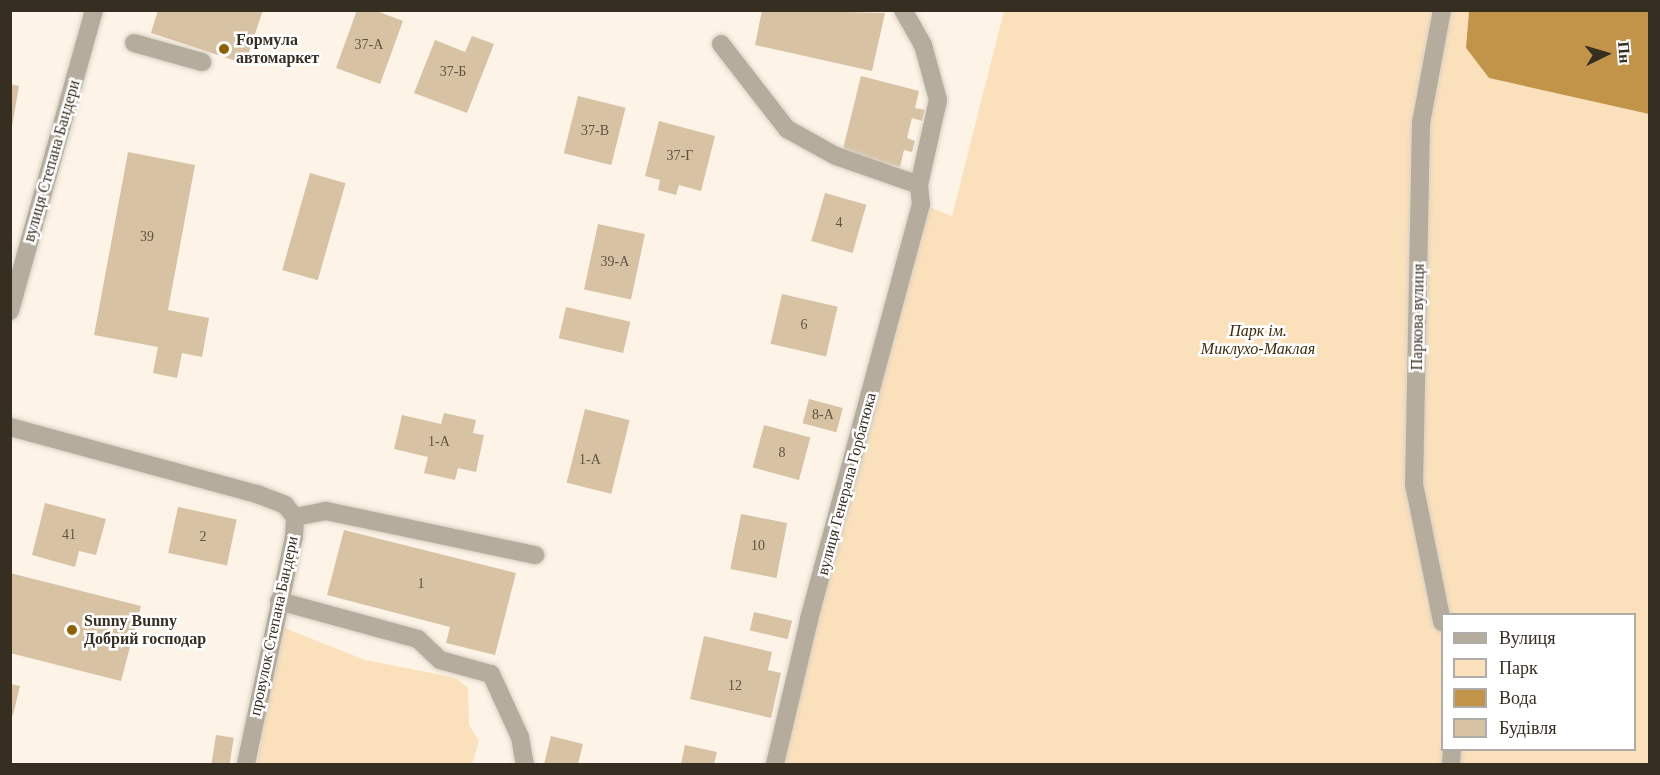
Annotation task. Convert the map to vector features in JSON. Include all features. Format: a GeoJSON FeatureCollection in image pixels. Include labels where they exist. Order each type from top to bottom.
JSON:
{"type":"FeatureCollection","features":[{"type":"Feature","properties":{"kind":"street","name":"вулиця Степана Бандери"},"geometry":{"type":"LineString","coordinates":[[10,311],[94,10]]}},
{"type":"Feature","properties":{"kind":"street"},"geometry":{"type":"LineString","coordinates":[[721,44],[787,129],[836,156],[919,185],[938,99],[923,45],[903,10]]}},
{"type":"Feature","properties":{"kind":"street","name":"Паркова вулиця"},"geometry":{"type":"LineString","coordinates":[[1441,613],[1414,484],[1421,123],[1442,10]]}},
{"type":"Feature","properties":{"kind":"street"},"geometry":{"type":"LineString","coordinates":[[134,43],[202,62]]}},
{"type":"Feature","properties":{"kind":"street","name":"вулиця Генерала Горбатюка"},"geometry":{"type":"LineString","coordinates":[[775,765],[809,620],[921,204],[919,185]]}},
{"type":"Feature","properties":{"kind":"street"},"geometry":{"type":"LineString","coordinates":[[10,427],[257,494],[285,505],[295,517]]}},
{"type":"Feature","properties":{"kind":"street","name":"провулок Степана Бандери"},"geometry":{"type":"LineString","coordinates":[[246,765],[294,537],[295,517],[326,511],[536,555]]}},
{"type":"Feature","properties":{"kind":"street"},"geometry":{"type":"LineString","coordinates":[[279,601],[418,639],[440,660],[491,674],[520,737],[525,765]]}},
{"type":"Feature","properties":{"kind":"green space","name":"Парк ім. Миклухо-Маклая"},"geometry":{"type":"Polygon","coordinates":[[[1004,11],[1469,11],[1466,48],[1489,78],[1649,114],[1649,764],[775,764],[921,204],[952,216],[1004,11]]]}},
{"type":"Feature","properties":{"kind":"green space"},"geometry":{"type":"Polygon","coordinates":[[[282,627],[365,660],[456,678],[468,688],[469,725],[479,741],[472,764],[257,764],[282,627]]]}},
{"type":"Feature","properties":{"kind":"water"},"geometry":{"type":"Polygon","coordinates":[[[1469,11],[1649,11],[1649,114],[1489,78],[1466,48],[1469,11]]]}},
{"type":"Feature","properties":{"kind":"building","name":"Fормула автомаркет"},"geometry":{"type":"Polygon","coordinates":[[[158,10],[263,10],[245,64],[151,33],[158,10]]]}},
{"type":"Feature","properties":{"kind":"building"},"geometry":{"type":"Polygon","coordinates":[[[357,10],[374,10],[403,21],[380,84],[336,68],[357,10]]]}},
{"type":"Feature","properties":{"kind":"building"},"geometry":{"type":"Polygon","coordinates":[[[762,10],[885,13],[872,71],[755,45],[762,10]]]}},
{"type":"Feature","properties":{"kind":"building"},"geometry":{"type":"Polygon","coordinates":[[[472,36],[494,44],[467,113],[414,93],[435,40],[465,52],[472,36]]]}},
{"type":"Feature","properties":{"kind":"building"},"geometry":{"type":"Polygon","coordinates":[[[861,76],[919,91],[915,108],[925,110],[922,121],[912,118],[907,138],[915,141],[912,152],[904,150],[900,167],[842,153],[861,76]]]}},
{"type":"Feature","properties":{"kind":"building"},"geometry":{"type":"Polygon","coordinates":[[[10,84],[19,86],[12,126],[10,126],[10,84]]]}},
{"type":"Feature","properties":{"kind":"building"},"geometry":{"type":"Polygon","coordinates":[[[578,96],[626,108],[611,165],[564,153],[578,96]]]}},
{"type":"Feature","properties":{"kind":"building"},"geometry":{"type":"Polygon","coordinates":[[[659,121],[715,136],[701,191],[679,185],[676,195],[658,190],[660,180],[645,176],[659,121]]]}},
{"type":"Feature","properties":{"kind":"building"},"geometry":{"type":"Polygon","coordinates":[[[128,152],[195,165],[168,310],[209,318],[202,357],[182,353],[177,378],[153,373],[158,347],[94,335],[128,152]]]}},
{"type":"Feature","properties":{"kind":"building"},"geometry":{"type":"Polygon","coordinates":[[[310,173],[346,183],[318,280],[282,270],[310,173]]]}},
{"type":"Feature","properties":{"kind":"building"},"geometry":{"type":"Polygon","coordinates":[[[825,193],[866,205],[853,253],[811,241],[825,193]]]}},
{"type":"Feature","properties":{"kind":"building"},"geometry":{"type":"Polygon","coordinates":[[[598,224],[645,234],[631,300],[584,290],[598,224]]]}},
{"type":"Feature","properties":{"kind":"building"},"geometry":{"type":"Polygon","coordinates":[[[782,294],[838,307],[826,357],[771,344],[782,294]]]}},
{"type":"Feature","properties":{"kind":"building"},"geometry":{"type":"Polygon","coordinates":[[[566,307],[630,322],[623,353],[559,338],[566,307]]]}},
{"type":"Feature","properties":{"kind":"building"},"geometry":{"type":"Polygon","coordinates":[[[809,399],[843,408],[836,432],[803,423],[809,399]]]}},
{"type":"Feature","properties":{"kind":"building"},"geometry":{"type":"Polygon","coordinates":[[[585,409],[630,420],[611,494],[567,483],[585,409]]]}},
{"type":"Feature","properties":{"kind":"building"},"geometry":{"type":"Polygon","coordinates":[[[444,413],[476,420],[473,433],[484,435],[476,472],[458,468],[455,480],[424,473],[428,457],[394,449],[402,415],[441,424],[444,413]]]}},
{"type":"Feature","properties":{"kind":"building"},"geometry":{"type":"Polygon","coordinates":[[[764,425],[810,437],[799,480],[753,468],[764,425]]]}},
{"type":"Feature","properties":{"kind":"building"},"geometry":{"type":"Polygon","coordinates":[[[45,503],[106,519],[96,555],[79,551],[75,567],[32,555],[45,503]]]}},
{"type":"Feature","properties":{"kind":"building"},"geometry":{"type":"Polygon","coordinates":[[[178,507],[237,519],[227,565],[168,553],[178,507]]]}},
{"type":"Feature","properties":{"kind":"building"},"geometry":{"type":"Polygon","coordinates":[[[741,514],[787,523],[776,578],[730,569],[741,514]]]}},
{"type":"Feature","properties":{"kind":"building"},"geometry":{"type":"Polygon","coordinates":[[[344,530],[516,573],[495,655],[446,643],[450,627],[327,595],[344,530]]]}},
{"type":"Feature","properties":{"kind":"building","name":"Sunny Bunny Добрий господар"},"geometry":{"type":"Polygon","coordinates":[[[10,573],[141,606],[121,681],[10,653],[10,573]]]}},
{"type":"Feature","properties":{"kind":"building"},"geometry":{"type":"Polygon","coordinates":[[[754,612],[792,621],[788,639],[750,631],[754,612]]]}},
{"type":"Feature","properties":{"kind":"building"},"geometry":{"type":"Polygon","coordinates":[[[704,636],[772,652],[768,670],[781,673],[771,718],[690,699],[704,636]]]}},
{"type":"Feature","properties":{"kind":"building"},"geometry":{"type":"Polygon","coordinates":[[[10,684],[20,686],[13,715],[10,715],[10,684]]]}},
{"type":"Feature","properties":{"kind":"building"},"geometry":{"type":"Polygon","coordinates":[[[216,735],[234,738],[230,764],[211,764],[216,735]]]}},
{"type":"Feature","properties":{"kind":"building"},"geometry":{"type":"Polygon","coordinates":[[[551,736],[583,744],[578,764],[544,764],[551,736]]]}},
{"type":"Feature","properties":{"kind":"building"},"geometry":{"type":"Polygon","coordinates":[[[685,745],[717,752],[714,764],[681,764],[685,745]]]}},
{"type":"Feature","properties":{"kind":"place","name":"Fормула автомаркет"},"geometry":{"type":"Point","coordinates":[224,49]}},
{"type":"Feature","properties":{"kind":"place","name":"Sunny Bunny Добрий господар"},"geometry":{"type":"Point","coordinates":[72,630]}}]}
